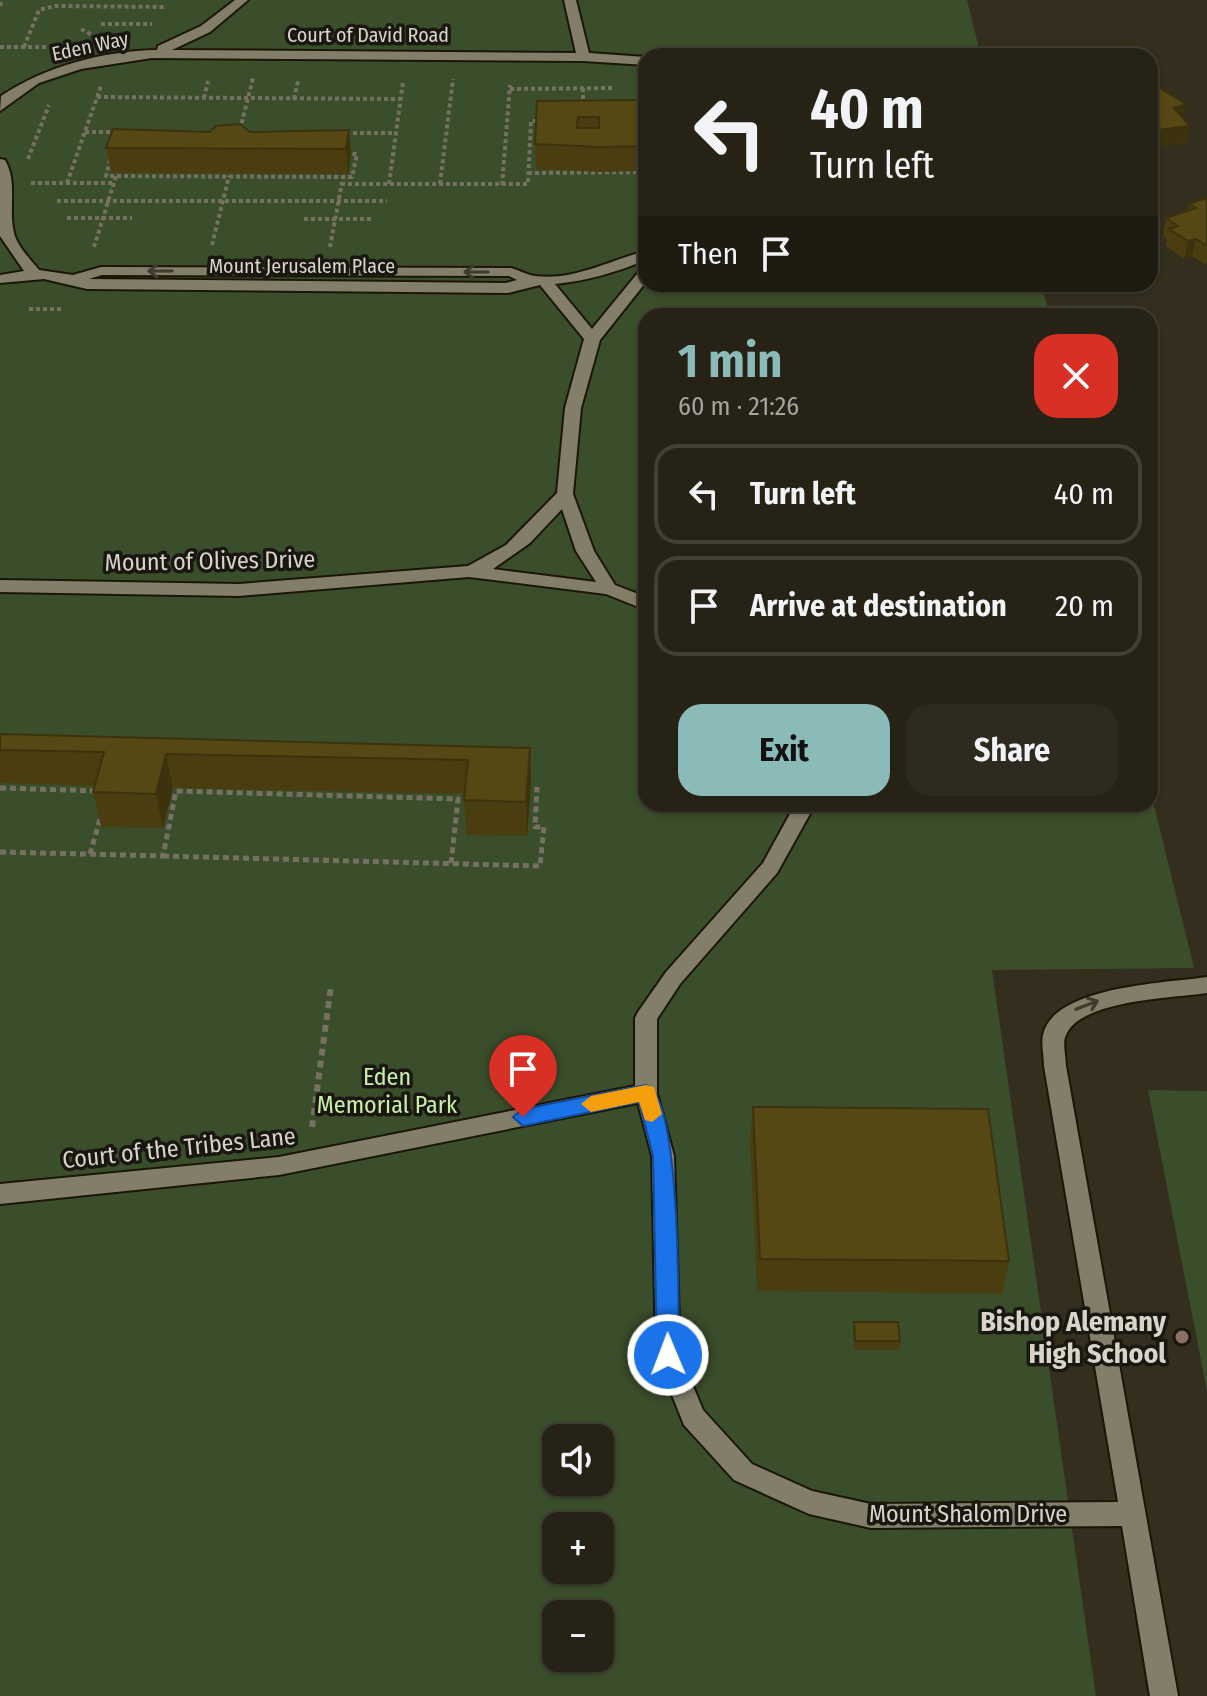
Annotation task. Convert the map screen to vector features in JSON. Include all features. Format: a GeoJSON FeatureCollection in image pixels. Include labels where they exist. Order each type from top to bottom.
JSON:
{"type":"FeatureCollection","features":[{"type":"Feature","properties":{"kind":"street"},"geometry":{"type":"LineString","coordinates":[[152,54],[190,39],[220,21],[242,0]]}},
{"type":"Feature","properties":{"kind":"street"},"geometry":{"type":"LineString","coordinates":[[570,0],[583,57],[638,55]]}},
{"type":"Feature","properties":{"kind":"street","name":"Court of David Road"},"geometry":{"type":"LineString","coordinates":[[152,54],[583,57]]}},
{"type":"Feature","properties":{"kind":"street","name":"Eden Way"},"geometry":{"type":"LineString","coordinates":[[0,107],[6,99],[34,80],[62,70],[152,54]]}},
{"type":"Feature","properties":{"kind":"street"},"geometry":{"type":"LineString","coordinates":[[0,163],[6,183],[2,205],[7,236],[33,273]]}},
{"type":"Feature","properties":{"kind":"street","name":"Mount Jerusalem Place"},"geometry":{"type":"LineString","coordinates":[[80,277],[87,284],[508,288],[620,266],[638,258]]}},
{"type":"Feature","properties":{"kind":"street","name":"Mount Jerusalem Place"},"geometry":{"type":"LineString","coordinates":[[0,279],[33,273],[80,277],[101,271],[326,271],[511,272],[537,281]]}},
{"type":"Feature","properties":{"kind":"street"},"geometry":{"type":"LineString","coordinates":[[537,281],[592,339]]}},
{"type":"Feature","properties":{"kind":"street"},"geometry":{"type":"LineString","coordinates":[[638,282],[592,339],[573,408],[565,494],[585,551],[609,589],[638,601]]}},
{"type":"Feature","properties":{"kind":"street","name":"Mount of Olives Drive"},"geometry":{"type":"LineString","coordinates":[[0,586],[239,590],[469,571],[496,563],[540,523],[565,494]]}},
{"type":"Feature","properties":{"kind":"street","name":"Mount of Olives Drive"},"geometry":{"type":"LineString","coordinates":[[469,571],[609,589]]}},
{"type":"Feature","properties":{"kind":"street","name":"Mount Shalom Drive"},"geometry":{"type":"LineString","coordinates":[[801,812],[770,868],[673,978],[646,1018],[646,1093],[663,1156],[668,1355],[693,1417],[743,1472],[809,1502],[871,1516],[1133,1514]]}},
{"type":"Feature","properties":{"kind":"street"},"geometry":{"type":"LineString","coordinates":[[1164,1696],[1055,1066],[1054,1034],[1071,1012],[1098,1001],[1207,985]]}},
{"type":"Feature","properties":{"kind":"street","name":"Court of the Tribes Lane"},"geometry":{"type":"LineString","coordinates":[[0,1194],[279,1166],[646,1093]]}},
{"type":"Feature","properties":{"kind":"path"},"geometry":{"type":"LineString","coordinates":[[0,6],[2,0]]}},
{"type":"Feature","properties":{"kind":"path"},"geometry":{"type":"LineString","coordinates":[[24,47],[39,10],[55,6],[167,7]]}},
{"type":"Feature","properties":{"kind":"path"},"geometry":{"type":"LineString","coordinates":[[502,185],[513,56]]}},
{"type":"Feature","properties":{"kind":"path"},"geometry":{"type":"LineString","coordinates":[[0,163],[26,163],[62,70]]}},
{"type":"Feature","properties":{"kind":"path"},"geometry":{"type":"LineString","coordinates":[[67,183],[105,76]]}},
{"type":"Feature","properties":{"kind":"path"},"geometry":{"type":"LineString","coordinates":[[389,184],[404,77]]}},
{"type":"Feature","properties":{"kind":"path"},"geometry":{"type":"LineString","coordinates":[[440,184],[453,78]]}},
{"type":"Feature","properties":{"kind":"path"},"geometry":{"type":"LineString","coordinates":[[204,98],[208,81]]}},
{"type":"Feature","properties":{"kind":"path"},"geometry":{"type":"LineString","coordinates":[[294,99],[298,81]]}},
{"type":"Feature","properties":{"kind":"path"},"geometry":{"type":"LineString","coordinates":[[583,88],[583,110]]}},
{"type":"Feature","properties":{"kind":"path"},"geometry":{"type":"LineString","coordinates":[[510,89],[614,88]]}},
{"type":"Feature","properties":{"kind":"path"},"geometry":{"type":"LineString","coordinates":[[236,147],[248,96]]}},
{"type":"Feature","properties":{"kind":"path"},"geometry":{"type":"LineString","coordinates":[[97,97],[400,99]]}},
{"type":"Feature","properties":{"kind":"path"},"geometry":{"type":"LineString","coordinates":[[341,184],[528,184],[531,121],[544,121]]}},
{"type":"Feature","properties":{"kind":"path"},"geometry":{"type":"LineString","coordinates":[[85,132],[116,132]]}},
{"type":"Feature","properties":{"kind":"path"},"geometry":{"type":"LineString","coordinates":[[333,133],[396,133]]}},
{"type":"Feature","properties":{"kind":"path"},"geometry":{"type":"LineString","coordinates":[[236,147],[258,154],[357,154],[352,177],[106,176],[112,152],[212,154],[236,147]]}},
{"type":"Feature","properties":{"kind":"path"},"geometry":{"type":"LineString","coordinates":[[528,173],[638,172]]}},
{"type":"Feature","properties":{"kind":"path"},"geometry":{"type":"LineString","coordinates":[[80,277],[116,176]]}},
{"type":"Feature","properties":{"kind":"path"},"geometry":{"type":"LineString","coordinates":[[206,271],[229,176]]}},
{"type":"Feature","properties":{"kind":"path"},"geometry":{"type":"LineString","coordinates":[[326,271],[342,177]]}},
{"type":"Feature","properties":{"kind":"path"},"geometry":{"type":"LineString","coordinates":[[6,183],[114,183]]}},
{"type":"Feature","properties":{"kind":"path"},"geometry":{"type":"LineString","coordinates":[[57,201],[387,201]]}},
{"type":"Feature","properties":{"kind":"path"},"geometry":{"type":"LineString","coordinates":[[67,218],[132,218]]}},
{"type":"Feature","properties":{"kind":"path"},"geometry":{"type":"LineString","coordinates":[[304,219],[371,219]]}},
{"type":"Feature","properties":{"kind":"path"},"geometry":{"type":"LineString","coordinates":[[0,852],[540,866],[544,827],[535,827],[537,787]]}},
{"type":"Feature","properties":{"kind":"path"},"geometry":{"type":"LineString","coordinates":[[0,788],[108,791]]}},
{"type":"Feature","properties":{"kind":"path"},"geometry":{"type":"LineString","coordinates":[[163,856],[176,791],[207,791],[458,799],[451,864]]}},
{"type":"Feature","properties":{"kind":"path"},"geometry":{"type":"LineString","coordinates":[[90,854],[104,804]]}},
{"type":"Feature","properties":{"kind":"path"},"geometry":{"type":"LineString","coordinates":[[307,1160],[331,986]]}},
{"type":"Feature","properties":{"kind":"green space","name":"Eden Memorial Park"},"geometry":{"type":"Polygon","coordinates":[[[0,0],[967,0],[979,48],[638,48],[638,292],[1043,292],[1048,308],[638,308],[638,812],[1156,812],[1194,968],[992,970],[1096,1696],[0,1696],[0,0]]]}},
{"type":"Feature","properties":{"kind":"green space"},"geometry":{"type":"Polygon","coordinates":[[[1148,1090],[1207,1091],[1207,1391],[1148,1090]]]}},
{"type":"Feature","properties":{"kind":"building"},"geometry":{"type":"Polygon","coordinates":[[[1158,87],[1186,104],[1174,108],[1190,126],[1158,130],[1158,87]]]}},
{"type":"Feature","properties":{"kind":"building"},"geometry":{"type":"Polygon","coordinates":[[[638,100],[638,146],[535,144],[537,101],[638,100]],[[578,117],[577,128],[599,128],[599,117],[578,117]]]}},
{"type":"Feature","properties":{"kind":"building"},"geometry":{"type":"Polygon","coordinates":[[[240,124],[250,132],[349,130],[346,149],[106,148],[113,129],[210,132],[216,126],[240,124]]]}},
{"type":"Feature","properties":{"kind":"building"},"geometry":{"type":"Polygon","coordinates":[[[1207,198],[1207,246],[1196,239],[1188,241],[1169,229],[1178,226],[1166,218],[1196,208],[1189,204],[1207,198]]]}},
{"type":"Feature","properties":{"kind":"building"},"geometry":{"type":"Polygon","coordinates":[[[0,734],[530,748],[526,802],[464,800],[468,760],[166,754],[156,794],[93,792],[104,752],[0,750],[0,734]]]}},
{"type":"Feature","properties":{"kind":"building"},"geometry":{"type":"Polygon","coordinates":[[[753,1107],[988,1109],[1009,1261],[760,1259],[753,1107]]]}},
{"type":"Feature","properties":{"kind":"building"},"geometry":{"type":"Polygon","coordinates":[[[854,1322],[898,1322],[900,1341],[855,1341],[854,1322]]]}},
{"type":"Feature","properties":{"kind":"slow traffic"},"geometry":{"type":"LineString","coordinates":[[591,1104],[646,1093],[652,1114]]}},
{"type":"Feature","properties":{"kind":"place","name":"Bishop Alemany High School"},"geometry":{"type":"Point","coordinates":[1182,1337]}},
{"type":"Feature","properties":{"kind":"route"},"geometry":{"type":"LineString","coordinates":[[523,1117],[646,1093],[663,1156],[668,1355]]}}]}
